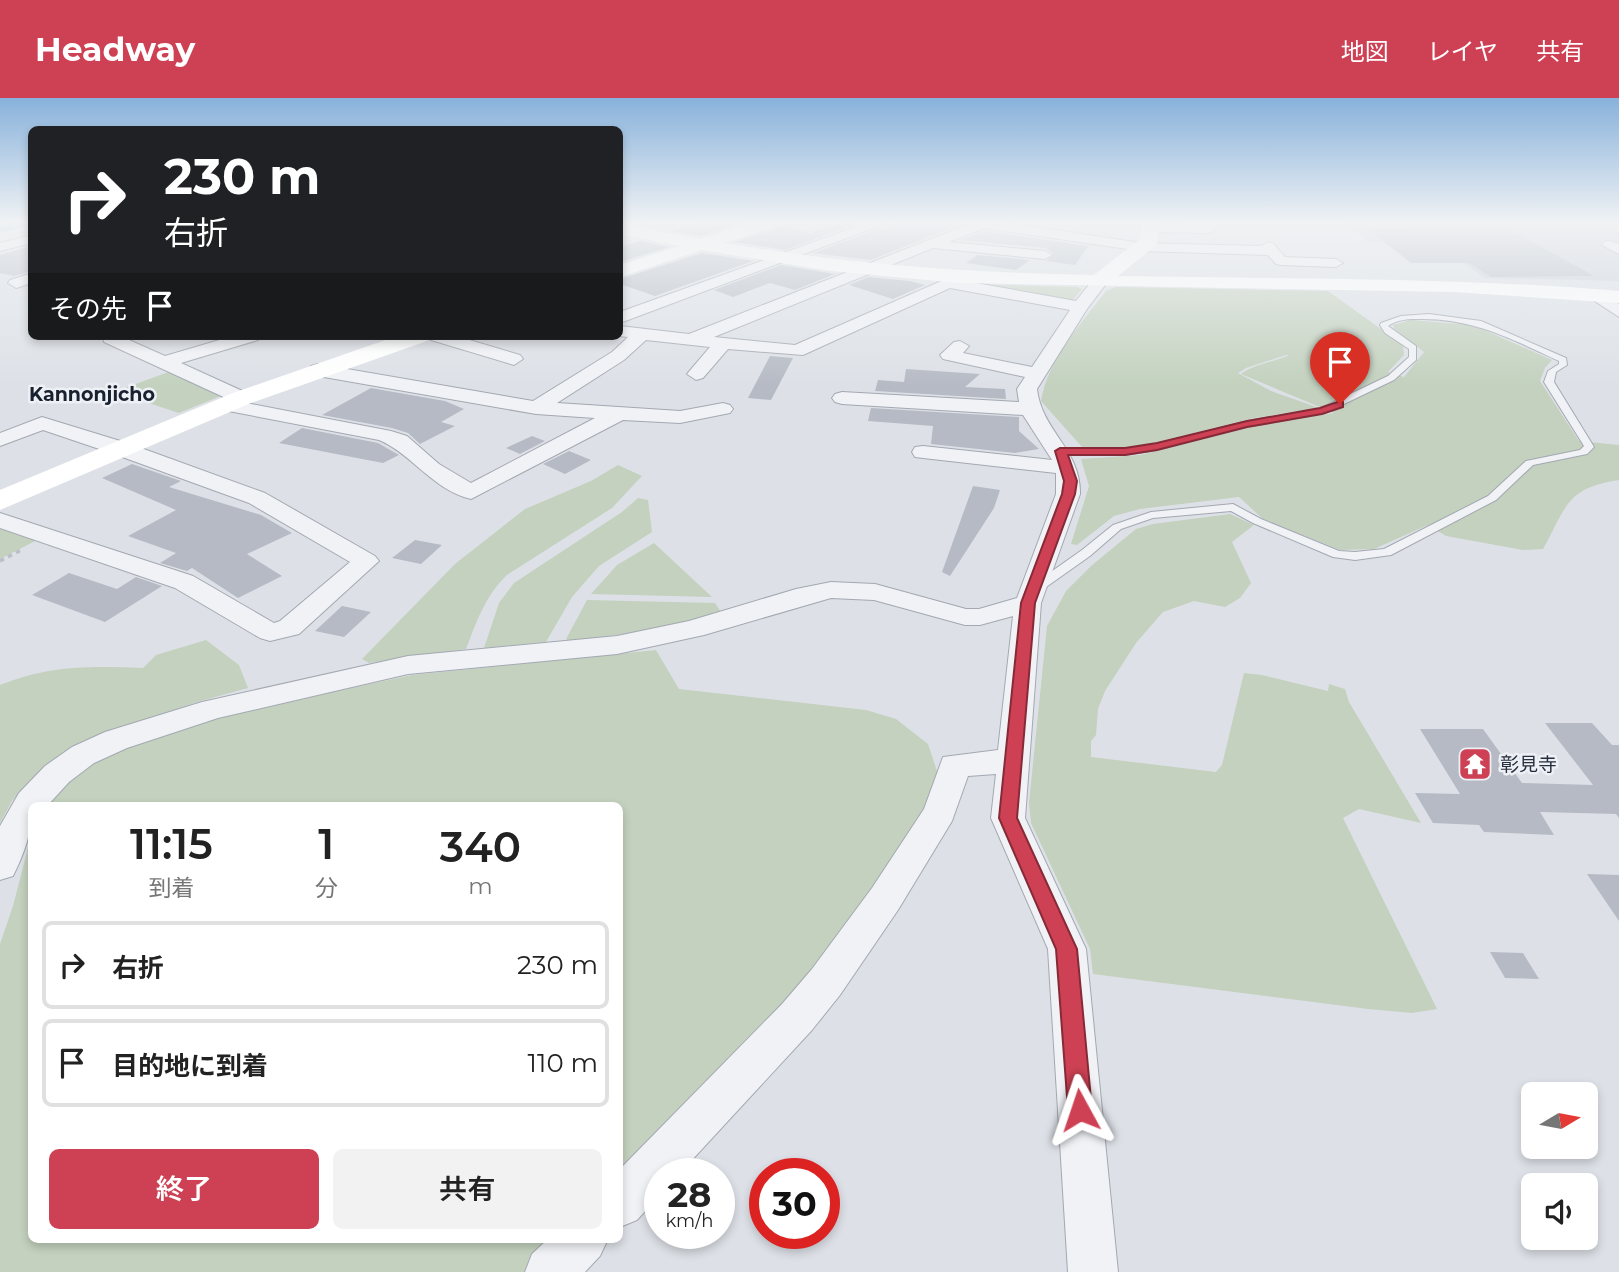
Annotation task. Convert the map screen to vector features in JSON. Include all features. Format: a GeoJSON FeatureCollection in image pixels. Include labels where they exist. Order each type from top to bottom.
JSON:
{"type":"FeatureCollection","features":[{"type":"Feature","properties":{"kind":"street"},"geometry":{"type":"LineString","coordinates":[[623,317],[737,276]]}},
{"type":"Feature","properties":{"kind":"street"},"geometry":{"type":"LineString","coordinates":[[691,340],[852,276]]}},
{"type":"Feature","properties":{"kind":"street"},"geometry":{"type":"LineString","coordinates":[[918,276],[955,280],[1080,307]]}},
{"type":"Feature","properties":{"kind":"street"},"geometry":{"type":"LineString","coordinates":[[1021,280],[1025,276]]}},
{"type":"Feature","properties":{"kind":"street"},"geometry":{"type":"LineString","coordinates":[[1093,1272],[1067,949],[1008,818],[1031,596],[1068,494],[1070,481],[1064,459],[1042,431],[1030,409],[1027,389],[1080,307],[1106,276]]}},
{"type":"Feature","properties":{"kind":"street"},"geometry":{"type":"LineString","coordinates":[[623,331],[797,351],[955,280],[1453,286],[1619,297]]}},
{"type":"Feature","properties":{"kind":"street"},"geometry":{"type":"LineString","coordinates":[[1596,295],[1619,312]]}},
{"type":"Feature","properties":{"kind":"street"},"geometry":{"type":"LineString","coordinates":[[536,408],[618,356],[642,334]]}},
{"type":"Feature","properties":{"kind":"street"},"geometry":{"type":"LineString","coordinates":[[119,340],[165,362],[234,402],[399,441],[431,469],[471,492],[620,413]]}},
{"type":"Feature","properties":{"kind":"street"},"geometry":{"type":"LineString","coordinates":[[165,362],[239,340]]}},
{"type":"Feature","properties":{"kind":"street"},"geometry":{"type":"LineString","coordinates":[[0,500],[234,402],[407,340]]}},
{"type":"Feature","properties":{"kind":"street"},"geometry":{"type":"LineString","coordinates":[[450,340],[514,359]]}},
{"type":"Feature","properties":{"kind":"street"},"geometry":{"type":"LineString","coordinates":[[696,374],[724,343]]}},
{"type":"Feature","properties":{"kind":"street"},"geometry":{"type":"LineString","coordinates":[[960,346],[949,355],[1036,374]]}},
{"type":"Feature","properties":{"kind":"street"},"geometry":{"type":"LineString","coordinates":[[318,370],[536,408],[680,417],[723,410]]}},
{"type":"Feature","properties":{"kind":"street"},"geometry":{"type":"LineString","coordinates":[[842,398],[1030,409]]}},
{"type":"Feature","properties":{"kind":"street"},"geometry":{"type":"LineString","coordinates":[[0,440],[42,423],[122,449],[257,498],[366,561],[289,628],[270,632],[184,582],[0,520]]}},
{"type":"Feature","properties":{"kind":"street"},"geometry":{"type":"LineString","coordinates":[[923,452],[1064,459]]}},
{"type":"Feature","properties":{"kind":"street"},"geometry":{"type":"LineString","coordinates":[[32,802],[57,774],[83,755],[116,740],[213,709],[408,665],[617,645],[694,629],[805,595],[831,590],[876,592],[965,617],[980,617],[1031,596]]}},
{"type":"Feature","properties":{"kind":"street"},"geometry":{"type":"LineString","coordinates":[[623,1200],[797,1017],[826,982],[885,899],[940,812],[955,765],[1013,761]]}},
{"type":"Feature","properties":{"kind":"street"},"geometry":{"type":"LineString","coordinates":[[0,866],[7,845],[28,809]]}},
{"type":"Feature","properties":{"kind":"street"},"geometry":{"type":"LineString","coordinates":[[550,1272],[579,1243]]}},
{"type":"Feature","properties":{"kind":"lane"},"geometry":{"type":"LineString","coordinates":[[1031,596],[1117,527],[1151,515],[1233,507],[1257,521],[1337,554],[1355,556],[1387,552],[1492,498],[1530,463],[1580,453],[1589,447],[1549,382],[1552,371],[1563,365],[1563,360],[1473,321],[1406,317],[1391,319],[1384,325],[1388,331],[1413,348],[1413,358],[1391,378],[1331,409],[1247,424],[1146,449],[1064,459]]}},
{"type":"Feature","properties":{"kind":"shaded area"},"geometry":{"type":"Polygon","coordinates":[[[1482,276],[1619,276],[1619,281],[1482,276]]]}},
{"type":"Feature","properties":{"kind":"green space"},"geometry":{"type":"Polygon","coordinates":[[[964,284],[1077,287],[1082,289],[1072,301],[964,284]]]}},
{"type":"Feature","properties":{"kind":"green space"},"geometry":{"type":"Polygon","coordinates":[[[1116,287],[1328,291],[1403,345],[1404,355],[1388,372],[1404,377],[1424,352],[1394,329],[1393,325],[1411,320],[1473,325],[1552,360],[1545,368],[1540,381],[1579,441],[1619,445],[1619,480],[1588,488],[1570,501],[1543,549],[1523,550],[1446,536],[1428,525],[1374,549],[1340,550],[1263,519],[1239,497],[1140,509],[1114,516],[1077,545],[1071,544],[1089,486],[1081,459],[1140,455],[1263,424],[1334,413],[1241,374],[1289,355],[1286,355],[1238,373],[1271,391],[1319,408],[1254,418],[1137,447],[1082,447],[1041,401],[1058,356],[1106,291],[1116,287]]]}},
{"type":"Feature","properties":{"kind":"green space"},"geometry":{"type":"Polygon","coordinates":[[[171,371],[223,395],[179,413],[121,394],[130,390],[125,388],[171,371]]]}},
{"type":"Feature","properties":{"kind":"green space"},"geometry":{"type":"Polygon","coordinates":[[[618,465],[642,476],[612,508],[507,575],[487,600],[466,649],[369,663],[362,659],[455,564],[525,509],[591,481],[618,465]]]}},
{"type":"Feature","properties":{"kind":"green space"},"geometry":{"type":"Polygon","coordinates":[[[638,498],[648,500],[652,532],[599,566],[572,597],[546,642],[484,648],[499,603],[514,583],[622,512],[638,498]]]}},
{"type":"Feature","properties":{"kind":"green space"},"geometry":{"type":"Polygon","coordinates":[[[1230,514],[1254,525],[1232,542],[1251,583],[1240,598],[1225,607],[1194,601],[1163,612],[1136,643],[1105,691],[1098,709],[1096,735],[1091,741],[1091,757],[1216,772],[1222,765],[1244,673],[1328,691],[1329,684],[1345,689],[1349,702],[1421,823],[1359,809],[1343,818],[1437,1009],[1412,1013],[1368,1009],[1093,974],[1090,949],[1031,823],[1029,803],[1047,626],[1066,591],[1091,566],[1136,529],[1153,524],[1230,514]]]}},
{"type":"Feature","properties":{"kind":"green space"},"geometry":{"type":"Polygon","coordinates":[[[0,528],[37,540],[0,559],[0,528]]]}},
{"type":"Feature","properties":{"kind":"green space"},"geometry":{"type":"Polygon","coordinates":[[[654,543],[712,597],[591,594],[617,565],[654,543]]]}},
{"type":"Feature","properties":{"kind":"green space"},"geometry":{"type":"Polygon","coordinates":[[[587,600],[715,603],[721,612],[662,629],[570,641],[566,639],[587,600]]]}},
{"type":"Feature","properties":{"kind":"green space"},"geometry":{"type":"Polygon","coordinates":[[[206,640],[239,665],[248,688],[100,735],[25,787],[12,801],[0,823],[0,685],[53,670],[143,668],[156,655],[206,640]]]}},
{"type":"Feature","properties":{"kind":"green space"},"geometry":{"type":"Polygon","coordinates":[[[656,650],[679,689],[866,710],[896,719],[928,744],[940,780],[925,813],[812,982],[623,1173],[623,802],[50,802],[56,792],[105,754],[178,728],[412,675],[656,650]]]}},
{"type":"Feature","properties":{"kind":"green space"},"geometry":{"type":"Polygon","coordinates":[[[28,848],[28,1243],[553,1243],[524,1272],[0,1272],[0,944],[28,848]]]}},
{"type":"Feature","properties":{"kind":"building"},"geometry":{"type":"Polygon","coordinates":[[[712,276],[655,296],[623,285],[623,278],[712,276]]]}},
{"type":"Feature","properties":{"kind":"building"},"geometry":{"type":"Polygon","coordinates":[[[752,276],[831,276],[795,290],[770,283],[733,297],[714,290],[752,276]]]}},
{"type":"Feature","properties":{"kind":"building"},"geometry":{"type":"Polygon","coordinates":[[[1489,276],[1594,276],[1491,277],[1489,276]]]}},
{"type":"Feature","properties":{"kind":"building"},"geometry":{"type":"Polygon","coordinates":[[[868,277],[925,285],[893,299],[849,285],[868,277]]]}},
{"type":"Feature","properties":{"kind":"building"},"geometry":{"type":"Polygon","coordinates":[[[770,356],[793,358],[771,400],[748,398],[770,356]]]}},
{"type":"Feature","properties":{"kind":"building"},"geometry":{"type":"Polygon","coordinates":[[[906,369],[980,374],[965,387],[1005,389],[1006,399],[875,391],[878,380],[904,382],[906,369]]]}},
{"type":"Feature","properties":{"kind":"building"},"geometry":{"type":"Polygon","coordinates":[[[371,388],[445,401],[464,409],[441,422],[455,426],[420,444],[408,433],[392,428],[322,415],[371,388]]]}},
{"type":"Feature","properties":{"kind":"building"},"geometry":{"type":"Polygon","coordinates":[[[871,408],[1019,417],[1019,431],[1039,449],[1015,453],[931,444],[933,426],[868,421],[871,408]]]}},
{"type":"Feature","properties":{"kind":"building"},"geometry":{"type":"Polygon","coordinates":[[[302,428],[378,443],[399,455],[383,463],[279,443],[302,428]]]}},
{"type":"Feature","properties":{"kind":"building"},"geometry":{"type":"Polygon","coordinates":[[[532,436],[545,441],[520,454],[506,448],[532,436]]]}},
{"type":"Feature","properties":{"kind":"building"},"geometry":{"type":"Polygon","coordinates":[[[569,451],[591,460],[565,474],[543,464],[569,451]]]}},
{"type":"Feature","properties":{"kind":"building"},"geometry":{"type":"Polygon","coordinates":[[[132,464],[181,481],[169,487],[261,515],[292,533],[247,554],[282,576],[238,598],[192,568],[187,571],[160,563],[176,553],[128,536],[176,510],[102,478],[132,464]]]}},
{"type":"Feature","properties":{"kind":"building"},"geometry":{"type":"Polygon","coordinates":[[[973,486],[1000,490],[994,508],[950,576],[942,572],[973,486]]]}},
{"type":"Feature","properties":{"kind":"building"},"geometry":{"type":"Polygon","coordinates":[[[415,540],[442,545],[421,564],[392,558],[415,540]]]}},
{"type":"Feature","properties":{"kind":"building"},"geometry":{"type":"Polygon","coordinates":[[[69,573],[117,589],[136,577],[162,586],[105,622],[32,595],[69,573]]]}},
{"type":"Feature","properties":{"kind":"building"},"geometry":{"type":"Polygon","coordinates":[[[342,606],[371,612],[344,637],[315,631],[342,606]]]}},
{"type":"Feature","properties":{"kind":"building","name":"彰見寺"},"geometry":{"type":"Polygon","coordinates":[[[1545,723],[1592,723],[1612,745],[1619,745],[1619,818],[1616,814],[1540,812],[1554,835],[1484,832],[1479,825],[1433,823],[1415,793],[1460,794],[1420,729],[1483,729],[1522,783],[1593,785],[1545,723]]]}},
{"type":"Feature","properties":{"kind":"building"},"geometry":{"type":"Polygon","coordinates":[[[1587,874],[1619,875],[1619,921],[1587,874]]]}},
{"type":"Feature","properties":{"kind":"building"},"geometry":{"type":"Polygon","coordinates":[[[1490,952],[1523,953],[1539,979],[1505,978],[1490,952]]]}},
{"type":"Feature","properties":{"kind":"place","name":"彰見寺"},"geometry":{"type":"Point","coordinates":[1475,764]}},
{"type":"Feature","properties":{"kind":"district","name":"Kannonjicho"},"geometry":{"type":"Point","coordinates":[92,394]}},
{"type":"Feature","properties":{"kind":"route"},"geometry":{"type":"LineString","coordinates":[[1080,1110],[1067,949],[1008,818],[1028,603],[1068,494],[1070,481],[1060,451],[1125,452],[1157,447],[1247,424],[1331,409],[1340,404]]}}]}
